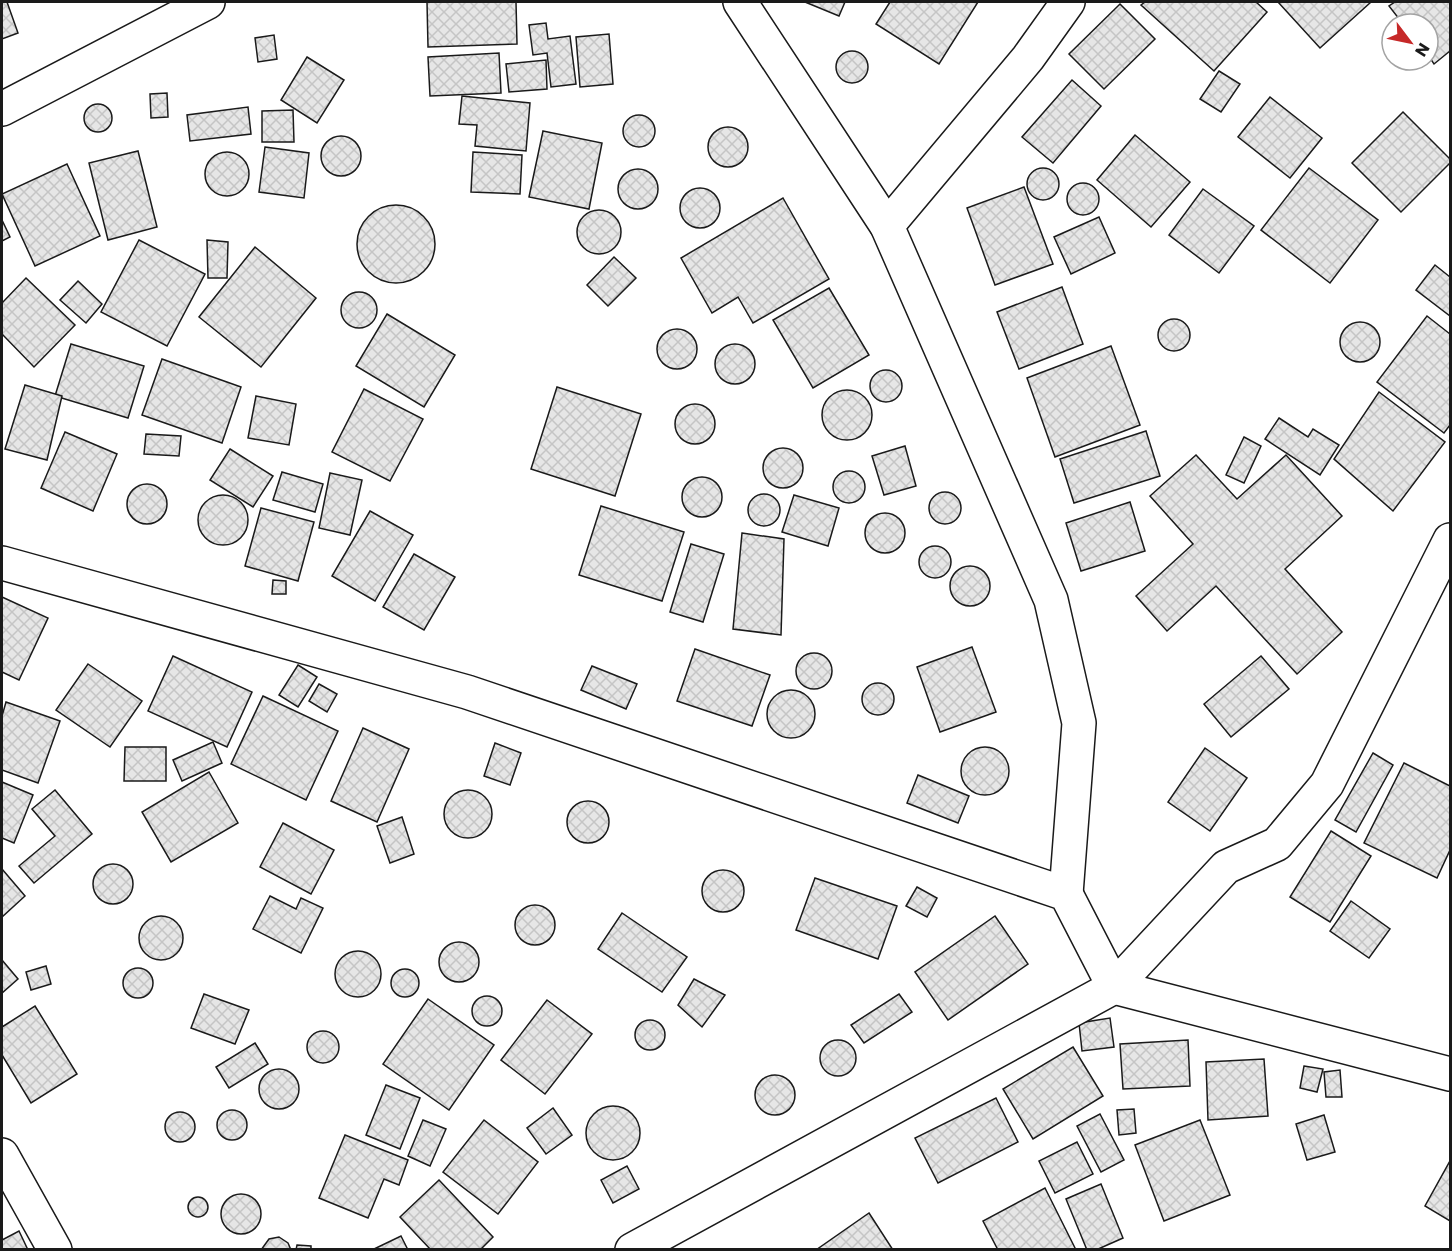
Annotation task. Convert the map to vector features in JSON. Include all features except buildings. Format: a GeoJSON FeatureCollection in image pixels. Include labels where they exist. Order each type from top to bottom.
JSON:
{"type":"FeatureCollection","features":[{"type":"Feature","properties":{"kind":"street"},"geometry":{"type":"LineString","coordinates":[[2,109],[208,2]]}},
{"type":"Feature","properties":{"kind":"street"},"geometry":{"type":"LineString","coordinates":[[740,2],[887,226],[1051,600],[1079,723],[1066,894],[1114,987],[1450,1074]]}},
{"type":"Feature","properties":{"kind":"street"},"geometry":{"type":"LineString","coordinates":[[887,226],[1028,58],[1068,2]]}},
{"type":"Feature","properties":{"kind":"street"},"geometry":{"type":"LineString","coordinates":[[632,1250],[1114,987],[1226,867],[1277,844],[1328,784],[1450,540]]}},
{"type":"Feature","properties":{"kind":"street"},"geometry":{"type":"LineString","coordinates":[[2,563],[466,692],[1066,894]]}},
{"type":"Feature","properties":{"kind":"street"},"geometry":{"type":"LineString","coordinates":[[2,1155],[55,1250]]}}]}
